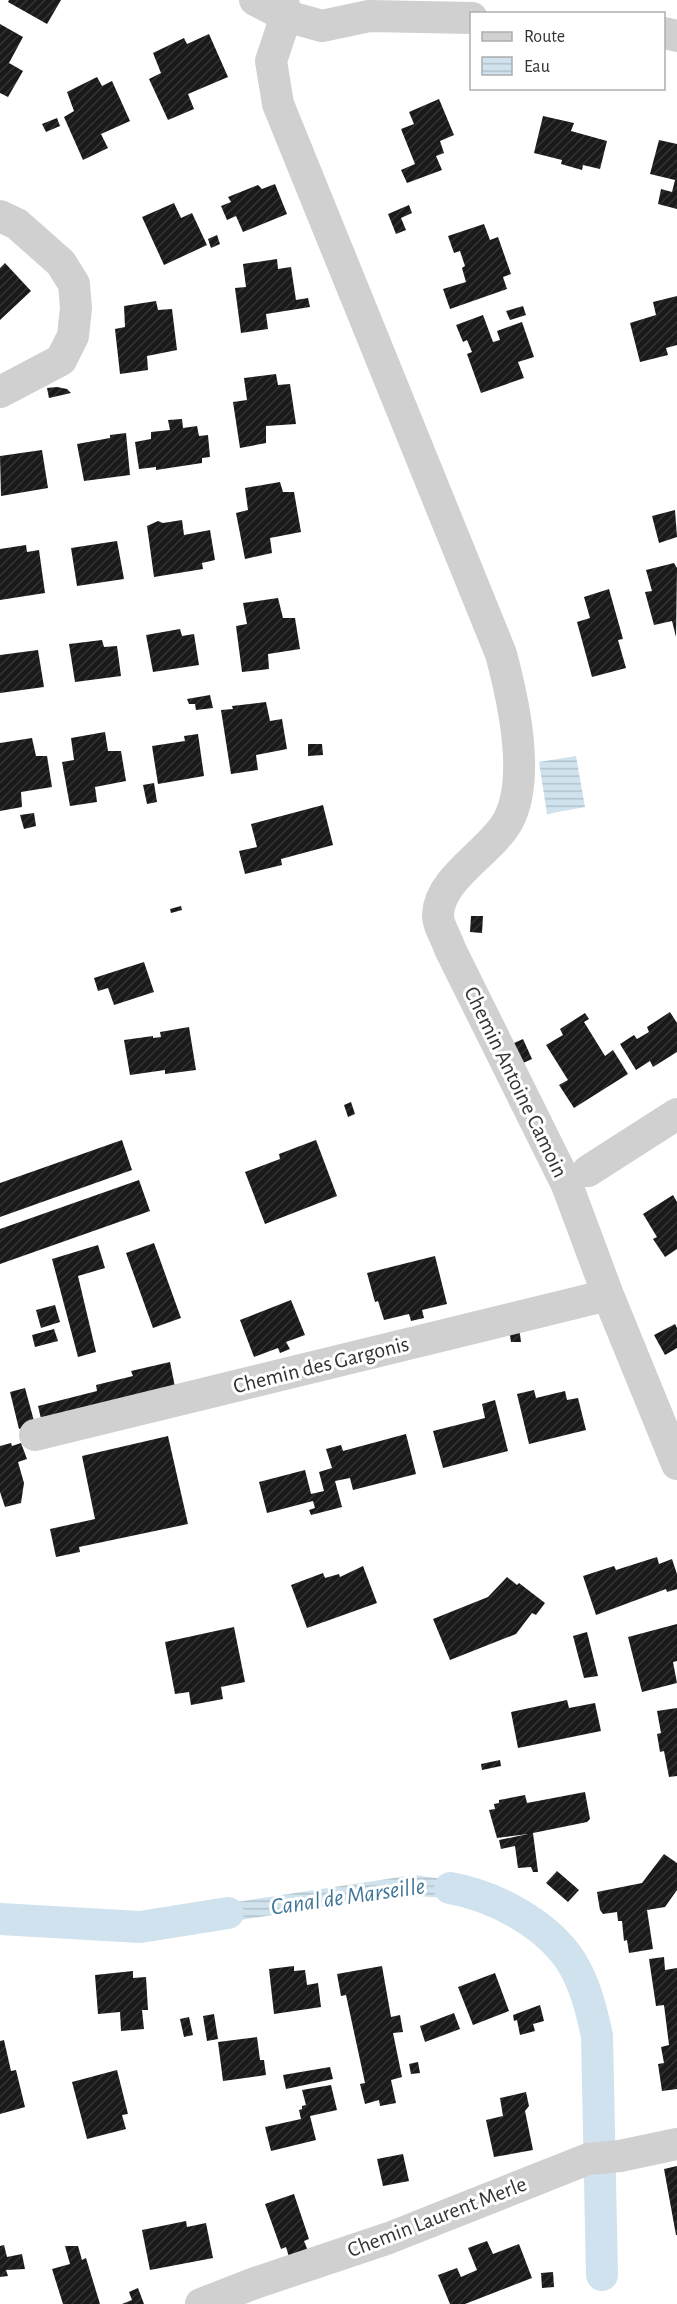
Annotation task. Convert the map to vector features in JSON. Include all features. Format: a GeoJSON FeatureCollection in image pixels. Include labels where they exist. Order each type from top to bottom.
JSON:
{"type":"FeatureCollection","features":[{"type":"Feature","properties":{"kind":"street"},"geometry":{"type":"LineString","coordinates":[[255,0],[284,8],[322,26],[369,16],[470,18]]}},
{"type":"Feature","properties":{"kind":"street","name":"Chemin Antoine Camoin"},"geometry":{"type":"LineString","coordinates":[[284,8],[271,61],[278,104],[501,654],[514,713],[520,756],[518,790],[508,821],[445,890],[437,916],[455,959],[567,1185],[608,1295],[677,1464]]}},
{"type":"Feature","properties":{"kind":"street"},"geometry":{"type":"LineString","coordinates":[[0,216],[17,224],[61,263],[74,284],[76,308],[73,336],[61,360],[0,392]]}},
{"type":"Feature","properties":{"kind":"street"},"geometry":{"type":"LineString","coordinates":[[588,1171],[677,1114]]}},
{"type":"Feature","properties":{"kind":"street","name":"Chemin des Gargonis"},"geometry":{"type":"LineString","coordinates":[[35,1435],[608,1295]]}},
{"type":"Feature","properties":{"kind":"street","name":"Chemin Laurent Merle"},"geometry":{"type":"LineString","coordinates":[[201,2304],[255,2283],[389,2238],[588,2159],[620,2156],[677,2144]]}},
{"type":"Feature","properties":{"kind":"water"},"geometry":{"type":"Polygon","coordinates":[[[576,756],[585,807],[547,814],[539,762],[576,756]]]}},
{"type":"Feature","properties":{"kind":"water"},"geometry":{"type":"Polygon","coordinates":[[[413,1875],[476,1883],[494,1891],[487,1909],[444,1898],[423,1896],[382,1898],[185,1929],[184,1910],[413,1875]]]}},
{"type":"Feature","properties":{"kind":"building"},"geometry":{"type":"Polygon","coordinates":[[[9,0],[61,0],[47,24],[8,2],[9,0]]]}},
{"type":"Feature","properties":{"kind":"building"},"geometry":{"type":"Polygon","coordinates":[[[0,24],[23,37],[9,63],[23,71],[8,97],[0,93],[0,24]]]}},
{"type":"Feature","properties":{"kind":"building"},"geometry":{"type":"Polygon","coordinates":[[[209,34],[228,77],[188,94],[194,109],[168,120],[149,79],[161,73],[153,53],[184,38],[187,44],[209,34]]]}},
{"type":"Feature","properties":{"kind":"building"},"geometry":{"type":"Polygon","coordinates":[[[97,77],[102,86],[112,81],[130,121],[101,134],[108,148],[83,160],[64,117],[74,111],[67,92],[97,77]]]}},
{"type":"Feature","properties":{"kind":"building"},"geometry":{"type":"Polygon","coordinates":[[[439,99],[454,135],[440,141],[444,153],[436,156],[442,170],[407,183],[401,170],[415,164],[401,129],[414,124],[409,112],[439,99]]]}},
{"type":"Feature","properties":{"kind":"building"},"geometry":{"type":"Polygon","coordinates":[[[543,116],[574,123],[571,131],[607,141],[600,169],[583,165],[582,170],[561,164],[562,160],[534,153],[543,116]]]}},
{"type":"Feature","properties":{"kind":"building"},"geometry":{"type":"Polygon","coordinates":[[[57,118],[60,126],[46,132],[42,124],[57,118]]]}},
{"type":"Feature","properties":{"kind":"building"},"geometry":{"type":"Polygon","coordinates":[[[659,140],[677,144],[677,209],[658,204],[661,189],[672,192],[675,180],[650,174],[659,140]]]}},
{"type":"Feature","properties":{"kind":"building"},"geometry":{"type":"Polygon","coordinates":[[[275,184],[287,214],[243,232],[236,216],[227,220],[221,206],[231,202],[228,197],[258,185],[262,189],[275,184]]]}},
{"type":"Feature","properties":{"kind":"building"},"geometry":{"type":"Polygon","coordinates":[[[174,203],[181,218],[192,213],[207,245],[164,265],[142,217],[174,203]]]}},
{"type":"Feature","properties":{"kind":"building"},"geometry":{"type":"Polygon","coordinates":[[[409,205],[412,213],[401,218],[406,230],[396,234],[388,214],[409,205]]]}},
{"type":"Feature","properties":{"kind":"building"},"geometry":{"type":"Polygon","coordinates":[[[484,224],[490,240],[498,237],[511,274],[503,277],[507,289],[450,309],[443,289],[466,282],[462,268],[465,266],[460,251],[454,253],[448,236],[484,224]]]}},
{"type":"Feature","properties":{"kind":"building"},"geometry":{"type":"Polygon","coordinates":[[[217,235],[220,244],[211,248],[208,239],[217,235]]]}},
{"type":"Feature","properties":{"kind":"building"},"geometry":{"type":"Polygon","coordinates":[[[277,259],[278,269],[291,267],[296,300],[308,298],[310,307],[266,314],[268,329],[241,333],[235,288],[246,287],[243,264],[277,259]]]}},
{"type":"Feature","properties":{"kind":"building"},"geometry":{"type":"Polygon","coordinates":[[[5,263],[31,291],[0,320],[0,268],[5,263]]]}},
{"type":"Feature","properties":{"kind":"building"},"geometry":{"type":"Polygon","coordinates":[[[677,296],[677,345],[666,348],[668,355],[640,362],[630,323],[656,315],[653,302],[677,296]]]}},
{"type":"Feature","properties":{"kind":"building"},"geometry":{"type":"Polygon","coordinates":[[[156,301],[158,310],[172,309],[177,350],[147,356],[148,370],[120,374],[115,329],[125,327],[124,306],[156,301]]]}},
{"type":"Feature","properties":{"kind":"building"},"geometry":{"type":"Polygon","coordinates":[[[523,306],[526,315],[510,320],[506,311],[523,306]]]}},
{"type":"Feature","properties":{"kind":"building"},"geometry":{"type":"Polygon","coordinates":[[[483,315],[493,342],[500,340],[497,331],[522,322],[534,357],[518,362],[524,378],[481,393],[467,354],[472,352],[467,340],[463,342],[456,325],[483,315]]]}},
{"type":"Feature","properties":{"kind":"building"},"geometry":{"type":"Polygon","coordinates":[[[276,374],[278,385],[290,384],[296,424],[266,426],[266,443],[240,448],[233,402],[247,400],[244,378],[276,374]]]}},
{"type":"Feature","properties":{"kind":"building"},"geometry":{"type":"Polygon","coordinates":[[[47,388],[67,389],[71,393],[49,398],[47,388]]]}},
{"type":"Feature","properties":{"kind":"building"},"geometry":{"type":"Polygon","coordinates":[[[182,419],[183,428],[197,426],[199,436],[208,435],[210,457],[202,458],[202,463],[156,470],[156,467],[139,469],[135,442],[151,439],[151,432],[170,430],[168,420],[182,419]]]}},
{"type":"Feature","properties":{"kind":"building"},"geometry":{"type":"Polygon","coordinates":[[[126,433],[130,475],[84,481],[77,444],[126,433]]]}},
{"type":"Feature","properties":{"kind":"building"},"geometry":{"type":"Polygon","coordinates":[[[42,450],[48,488],[1,496],[0,456],[42,450]]]}},
{"type":"Feature","properties":{"kind":"building"},"geometry":{"type":"Polygon","coordinates":[[[280,482],[283,492],[294,492],[301,532],[270,538],[272,553],[245,559],[236,513],[248,510],[245,488],[280,482]]]}},
{"type":"Feature","properties":{"kind":"building"},"geometry":{"type":"Polygon","coordinates":[[[675,510],[677,537],[659,543],[652,516],[675,510]]]}},
{"type":"Feature","properties":{"kind":"building"},"geometry":{"type":"Polygon","coordinates":[[[182,520],[184,535],[210,530],[215,560],[202,563],[203,569],[154,577],[147,526],[158,521],[163,523],[182,520]]]}},
{"type":"Feature","properties":{"kind":"building"},"geometry":{"type":"Polygon","coordinates":[[[117,541],[124,579],[77,586],[71,548],[117,541]]]}},
{"type":"Feature","properties":{"kind":"building"},"geometry":{"type":"Polygon","coordinates":[[[26,545],[27,552],[39,550],[45,593],[0,600],[0,549],[26,545]]]}},
{"type":"Feature","properties":{"kind":"building"},"geometry":{"type":"Polygon","coordinates":[[[674,563],[677,568],[676,637],[672,621],[654,625],[645,592],[652,591],[646,570],[674,563]]]}},
{"type":"Feature","properties":{"kind":"building"},"geometry":{"type":"Polygon","coordinates":[[[609,589],[623,639],[618,640],[626,668],[592,677],[577,622],[590,618],[584,597],[609,589]]]}},
{"type":"Feature","properties":{"kind":"building"},"geometry":{"type":"Polygon","coordinates":[[[278,598],[283,618],[295,618],[300,649],[268,654],[269,669],[242,672],[236,626],[247,624],[243,603],[278,598]]]}},
{"type":"Feature","properties":{"kind":"building"},"geometry":{"type":"Polygon","coordinates":[[[180,629],[182,636],[194,634],[199,665],[153,672],[146,635],[180,629]]]}},
{"type":"Feature","properties":{"kind":"building"},"geometry":{"type":"Polygon","coordinates":[[[102,640],[104,647],[117,646],[121,676],[75,682],[69,644],[102,640]]]}},
{"type":"Feature","properties":{"kind":"building"},"geometry":{"type":"Polygon","coordinates":[[[38,650],[44,687],[0,693],[0,655],[38,650]]]}},
{"type":"Feature","properties":{"kind":"building"},"geometry":{"type":"Polygon","coordinates":[[[210,695],[213,708],[196,710],[195,704],[189,704],[187,699],[210,695]]]}},
{"type":"Feature","properties":{"kind":"building"},"geometry":{"type":"Polygon","coordinates":[[[266,702],[270,721],[282,719],[287,749],[256,755],[258,770],[231,774],[221,710],[233,709],[232,706],[266,702]]]}},
{"type":"Feature","properties":{"kind":"building"},"geometry":{"type":"Polygon","coordinates":[[[105,732],[108,751],[121,751],[126,781],[95,787],[97,802],[70,806],[62,762],[74,760],[71,738],[105,732]]]}},
{"type":"Feature","properties":{"kind":"building"},"geometry":{"type":"Polygon","coordinates":[[[198,734],[204,776],[158,784],[152,746],[185,741],[184,736],[198,734]]]}},
{"type":"Feature","properties":{"kind":"building"},"geometry":{"type":"Polygon","coordinates":[[[32,738],[36,756],[47,756],[52,787],[21,792],[22,807],[0,811],[0,743],[32,738]]]}},
{"type":"Feature","properties":{"kind":"building"},"geometry":{"type":"Polygon","coordinates":[[[308,744],[322,744],[323,755],[308,756],[308,744]]]}},
{"type":"Feature","properties":{"kind":"building"},"geometry":{"type":"Polygon","coordinates":[[[154,783],[157,802],[147,804],[143,785],[154,783]]]}},
{"type":"Feature","properties":{"kind":"building"},"geometry":{"type":"Polygon","coordinates":[[[323,805],[333,845],[281,859],[282,865],[245,874],[239,851],[257,847],[251,824],[323,805]]]}},
{"type":"Feature","properties":{"kind":"building"},"geometry":{"type":"Polygon","coordinates":[[[34,813],[36,826],[24,829],[20,815],[34,813]]]}},
{"type":"Feature","properties":{"kind":"building"},"geometry":{"type":"Polygon","coordinates":[[[181,906],[182,910],[171,913],[170,909],[181,906]]]}},
{"type":"Feature","properties":{"kind":"building"},"geometry":{"type":"Polygon","coordinates":[[[471,916],[483,916],[482,933],[470,932],[471,916]]]}},
{"type":"Feature","properties":{"kind":"building"},"geometry":{"type":"Polygon","coordinates":[[[144,962],[154,992],[114,1005],[108,988],[98,991],[94,978],[144,962]]]}},
{"type":"Feature","properties":{"kind":"building"},"geometry":{"type":"Polygon","coordinates":[[[670,1012],[677,1023],[677,1052],[653,1067],[650,1061],[636,1070],[620,1044],[634,1035],[637,1039],[649,1032],[647,1027],[670,1012]]]}},
{"type":"Feature","properties":{"kind":"building"},"geometry":{"type":"Polygon","coordinates":[[[585,1013],[589,1019],[584,1022],[605,1056],[613,1050],[628,1074],[574,1108],[559,1085],[568,1080],[546,1045],[563,1035],[560,1029],[585,1013]]]}},
{"type":"Feature","properties":{"kind":"building"},"geometry":{"type":"Polygon","coordinates":[[[189,1027],[196,1070],[165,1074],[165,1070],[130,1075],[124,1040],[161,1037],[160,1032],[189,1027]]]}},
{"type":"Feature","properties":{"kind":"building"},"geometry":{"type":"Polygon","coordinates":[[[523,1039],[532,1059],[521,1064],[512,1044],[523,1039]]]}},
{"type":"Feature","properties":{"kind":"building"},"geometry":{"type":"Polygon","coordinates":[[[351,1102],[355,1114],[348,1117],[344,1105],[351,1102]]]}},
{"type":"Feature","properties":{"kind":"building"},"geometry":{"type":"Polygon","coordinates":[[[122,1140],[132,1170],[0,1217],[0,1183],[122,1140]]]}},
{"type":"Feature","properties":{"kind":"building"},"geometry":{"type":"Polygon","coordinates":[[[316,1140],[337,1196],[265,1224],[245,1172],[280,1159],[279,1154],[316,1140]]]}},
{"type":"Feature","properties":{"kind":"building"},"geometry":{"type":"Polygon","coordinates":[[[139,1180],[150,1211],[0,1264],[0,1229],[139,1180]]]}},
{"type":"Feature","properties":{"kind":"building"},"geometry":{"type":"Polygon","coordinates":[[[673,1195],[677,1202],[677,1249],[665,1257],[653,1239],[657,1237],[643,1214],[673,1195]]]}},
{"type":"Feature","properties":{"kind":"building"},"geometry":{"type":"Polygon","coordinates":[[[154,1243],[181,1318],[153,1328],[126,1253],[154,1243]]]}},
{"type":"Feature","properties":{"kind":"building"},"geometry":{"type":"Polygon","coordinates":[[[98,1245],[105,1268],[78,1276],[96,1352],[78,1357],[52,1259],[98,1245]]]}},
{"type":"Feature","properties":{"kind":"building"},"geometry":{"type":"Polygon","coordinates":[[[435,1256],[447,1304],[422,1310],[424,1318],[411,1321],[409,1314],[384,1320],[378,1301],[375,1302],[367,1273],[435,1256]]]}},
{"type":"Feature","properties":{"kind":"building"},"geometry":{"type":"Polygon","coordinates":[[[291,1300],[305,1335],[286,1342],[290,1349],[280,1353],[278,1348],[254,1357],[240,1320],[291,1300]]]}},
{"type":"Feature","properties":{"kind":"building"},"geometry":{"type":"Polygon","coordinates":[[[55,1305],[60,1322],[41,1328],[36,1310],[55,1305]]]}},
{"type":"Feature","properties":{"kind":"building"},"geometry":{"type":"Polygon","coordinates":[[[675,1324],[677,1348],[665,1355],[654,1335],[675,1324]]]}},
{"type":"Feature","properties":{"kind":"building"},"geometry":{"type":"Polygon","coordinates":[[[519,1327],[521,1342],[511,1342],[509,1329],[519,1327]]]}},
{"type":"Feature","properties":{"kind":"building"},"geometry":{"type":"Polygon","coordinates":[[[54,1329],[58,1341],[35,1347],[32,1335],[54,1329]]]}},
{"type":"Feature","properties":{"kind":"building"},"geometry":{"type":"Polygon","coordinates":[[[170,1362],[176,1392],[43,1427],[38,1406],[97,1391],[96,1385],[133,1376],[131,1371],[170,1362]]]}},
{"type":"Feature","properties":{"kind":"building"},"geometry":{"type":"Polygon","coordinates":[[[25,1388],[34,1421],[33,1426],[19,1429],[10,1392],[25,1388]]]}},
{"type":"Feature","properties":{"kind":"building"},"geometry":{"type":"Polygon","coordinates":[[[534,1390],[536,1398],[565,1391],[567,1400],[578,1398],[586,1430],[529,1444],[517,1394],[534,1390]]]}},
{"type":"Feature","properties":{"kind":"building"},"geometry":{"type":"Polygon","coordinates":[[[495,1400],[508,1451],[443,1468],[433,1431],[485,1418],[482,1404],[495,1400]]]}},
{"type":"Feature","properties":{"kind":"building"},"geometry":{"type":"Polygon","coordinates":[[[406,1434],[416,1474],[353,1490],[350,1478],[335,1481],[342,1507],[311,1515],[309,1510],[315,1508],[313,1501],[267,1513],[259,1482],[305,1470],[311,1494],[324,1491],[319,1472],[332,1468],[326,1449],[341,1445],[343,1451],[406,1434]]]}},
{"type":"Feature","properties":{"kind":"building"},"geometry":{"type":"Polygon","coordinates":[[[168,1436],[188,1524],[79,1547],[80,1552],[56,1557],[50,1529],[95,1519],[82,1456],[168,1436]]]}},
{"type":"Feature","properties":{"kind":"building"},"geometry":{"type":"Polygon","coordinates":[[[11,1443],[12,1446],[21,1443],[27,1459],[18,1462],[24,1483],[21,1503],[5,1507],[0,1492],[0,1446],[11,1443]]]}},
{"type":"Feature","properties":{"kind":"building"},"geometry":{"type":"Polygon","coordinates":[[[657,1557],[659,1564],[672,1559],[677,1574],[677,1589],[667,1592],[666,1589],[596,1615],[583,1576],[614,1566],[616,1570],[657,1557]]]}},
{"type":"Feature","properties":{"kind":"building"},"geometry":{"type":"Polygon","coordinates":[[[363,1566],[377,1603],[307,1628],[291,1585],[323,1573],[325,1578],[339,1574],[340,1577],[363,1566]]]}},
{"type":"Feature","properties":{"kind":"building"},"geometry":{"type":"Polygon","coordinates":[[[507,1577],[517,1585],[519,1583],[545,1603],[536,1615],[532,1613],[516,1634],[450,1660],[433,1619],[488,1597],[507,1577]]]}},
{"type":"Feature","properties":{"kind":"building"},"geometry":{"type":"Polygon","coordinates":[[[677,1624],[677,1661],[673,1662],[677,1683],[642,1692],[628,1637],[677,1624]]]}},
{"type":"Feature","properties":{"kind":"building"},"geometry":{"type":"Polygon","coordinates":[[[234,1627],[245,1682],[221,1687],[223,1699],[191,1705],[189,1692],[175,1694],[165,1642],[234,1627]]]}},
{"type":"Feature","properties":{"kind":"building"},"geometry":{"type":"Polygon","coordinates":[[[587,1632],[598,1676],[584,1678],[573,1636],[587,1632]]]}},
{"type":"Feature","properties":{"kind":"building"},"geometry":{"type":"Polygon","coordinates":[[[567,1700],[569,1708],[595,1703],[601,1731],[518,1748],[511,1712],[567,1700]]]}},
{"type":"Feature","properties":{"kind":"building"},"geometry":{"type":"Polygon","coordinates":[[[677,1708],[677,1776],[669,1777],[664,1751],[660,1752],[657,1734],[661,1733],[657,1711],[677,1708]]]}},
{"type":"Feature","properties":{"kind":"building"},"geometry":{"type":"Polygon","coordinates":[[[500,1760],[501,1766],[482,1770],[481,1764],[500,1760]]]}},
{"type":"Feature","properties":{"kind":"building"},"geometry":{"type":"Polygon","coordinates":[[[585,1792],[590,1819],[587,1822],[533,1833],[538,1872],[533,1872],[531,1867],[518,1868],[515,1846],[501,1849],[499,1840],[528,1834],[497,1838],[489,1810],[495,1809],[494,1804],[499,1803],[499,1800],[525,1795],[527,1803],[585,1792]]]}},
{"type":"Feature","properties":{"kind":"building"},"geometry":{"type":"Polygon","coordinates":[[[664,1854],[677,1863],[677,1890],[665,1907],[647,1910],[653,1949],[629,1953],[627,1940],[624,1941],[622,1921],[618,1921],[617,1912],[603,1914],[600,1910],[597,1892],[642,1883],[664,1854]]]}},
{"type":"Feature","properties":{"kind":"building"},"geometry":{"type":"Polygon","coordinates":[[[557,1871],[579,1890],[568,1902],[546,1883],[557,1871]]]}},
{"type":"Feature","properties":{"kind":"building"},"geometry":{"type":"Polygon","coordinates":[[[664,1957],[665,1970],[677,1968],[677,2089],[662,2091],[658,2064],[664,2063],[661,2047],[669,2045],[664,2005],[656,2006],[649,1959],[664,1957]]]}},
{"type":"Feature","properties":{"kind":"building"},"geometry":{"type":"Polygon","coordinates":[[[294,1966],[294,1971],[305,1970],[307,1985],[318,1983],[321,2007],[274,2014],[269,1969],[294,1966]]]}},
{"type":"Feature","properties":{"kind":"building"},"geometry":{"type":"Polygon","coordinates":[[[382,1966],[391,2017],[400,2015],[403,2032],[393,2033],[402,2077],[391,2080],[396,2103],[380,2106],[379,2100],[365,2104],[360,2084],[365,2083],[346,1995],[341,1996],[337,1974],[382,1966]]]}},
{"type":"Feature","properties":{"kind":"building"},"geometry":{"type":"Polygon","coordinates":[[[133,1971],[133,1978],[146,1977],[148,2010],[142,2010],[144,2029],[121,2031],[120,2012],[98,2014],[95,1975],[133,1971]]]}},
{"type":"Feature","properties":{"kind":"building"},"geometry":{"type":"Polygon","coordinates":[[[495,1973],[509,2011],[473,2025],[458,1987],[495,1973]]]}},
{"type":"Feature","properties":{"kind":"building"},"geometry":{"type":"Polygon","coordinates":[[[540,2005],[544,2021],[533,2024],[535,2031],[520,2035],[517,2020],[514,2021],[513,2015],[540,2005]]]}},
{"type":"Feature","properties":{"kind":"building"},"geometry":{"type":"Polygon","coordinates":[[[454,2013],[460,2029],[425,2042],[420,2026],[454,2013]]]}},
{"type":"Feature","properties":{"kind":"building"},"geometry":{"type":"Polygon","coordinates":[[[214,2014],[218,2039],[207,2041],[203,2016],[214,2014]]]}},
{"type":"Feature","properties":{"kind":"building"},"geometry":{"type":"Polygon","coordinates":[[[189,2017],[193,2035],[184,2037],[180,2019],[189,2017]]]}},
{"type":"Feature","properties":{"kind":"building"},"geometry":{"type":"Polygon","coordinates":[[[257,2037],[260,2060],[264,2060],[266,2075],[223,2081],[218,2042],[257,2037]]]}},
{"type":"Feature","properties":{"kind":"building"},"geometry":{"type":"Polygon","coordinates":[[[4,2040],[11,2071],[16,2070],[25,2107],[0,2114],[0,2041],[4,2040]]]}},
{"type":"Feature","properties":{"kind":"building"},"geometry":{"type":"Polygon","coordinates":[[[418,2062],[420,2073],[411,2074],[409,2064],[418,2062]]]}},
{"type":"Feature","properties":{"kind":"building"},"geometry":{"type":"Polygon","coordinates":[[[330,2067],[333,2079],[286,2089],[283,2075],[330,2067]]]}},
{"type":"Feature","properties":{"kind":"building"},"geometry":{"type":"Polygon","coordinates":[[[117,2070],[128,2114],[122,2115],[126,2129],[87,2139],[72,2082],[117,2070]]]}},
{"type":"Feature","properties":{"kind":"building"},"geometry":{"type":"Polygon","coordinates":[[[331,2085],[337,2110],[310,2116],[316,2140],[271,2151],[265,2127],[301,2119],[299,2110],[306,2105],[302,2090],[331,2085]]]}},
{"type":"Feature","properties":{"kind":"building"},"geometry":{"type":"Polygon","coordinates":[[[526,2092],[529,2106],[525,2111],[533,2150],[494,2157],[486,2120],[503,2116],[500,2098],[526,2092]]]}},
{"type":"Feature","properties":{"kind":"building"},"geometry":{"type":"Polygon","coordinates":[[[403,2154],[409,2181],[383,2186],[377,2159],[403,2154]]]}},
{"type":"Feature","properties":{"kind":"building"},"geometry":{"type":"Polygon","coordinates":[[[677,2166],[677,2235],[676,2235],[664,2169],[677,2166]]]}},
{"type":"Feature","properties":{"kind":"building"},"geometry":{"type":"Polygon","coordinates":[[[294,2194],[309,2239],[304,2241],[308,2251],[289,2257],[286,2247],[281,2249],[265,2204],[294,2194]]]}},
{"type":"Feature","properties":{"kind":"building"},"geometry":{"type":"Polygon","coordinates":[[[186,2221],[187,2227],[206,2223],[213,2258],[150,2270],[142,2230],[186,2221]]]}},
{"type":"Feature","properties":{"kind":"building"},"geometry":{"type":"Polygon","coordinates":[[[487,2241],[493,2254],[519,2244],[532,2278],[465,2304],[450,2304],[438,2275],[457,2268],[461,2277],[477,2270],[468,2248],[487,2241]]]}},
{"type":"Feature","properties":{"kind":"building"},"geometry":{"type":"Polygon","coordinates":[[[4,2245],[7,2257],[22,2254],[25,2269],[6,2270],[8,2276],[0,2277],[0,2246],[4,2245]]]}},
{"type":"Feature","properties":{"kind":"building"},"geometry":{"type":"Polygon","coordinates":[[[65,2246],[78,2246],[82,2260],[86,2258],[100,2304],[63,2304],[52,2269],[70,2264],[65,2246]]]}},
{"type":"Feature","properties":{"kind":"building"},"geometry":{"type":"Polygon","coordinates":[[[553,2272],[554,2287],[542,2288],[541,2273],[553,2272]]]}},
{"type":"Feature","properties":{"kind":"building"},"geometry":{"type":"Polygon","coordinates":[[[138,2288],[144,2304],[122,2304],[132,2300],[129,2292],[138,2288]]]}},
{"type":"Feature","properties":{"kind":"waterway","name":"Canal de Marseille"},"geometry":{"type":"LineString","coordinates":[[450,1888],[486,1898],[539,1927],[566,1954],[583,1986],[597,2036],[602,2275]]}},
{"type":"Feature","properties":{"kind":"waterway","name":"Canal de Marseille"},"geometry":{"type":"LineString","coordinates":[[0,1919],[140,1927],[228,1913]]}}]}
